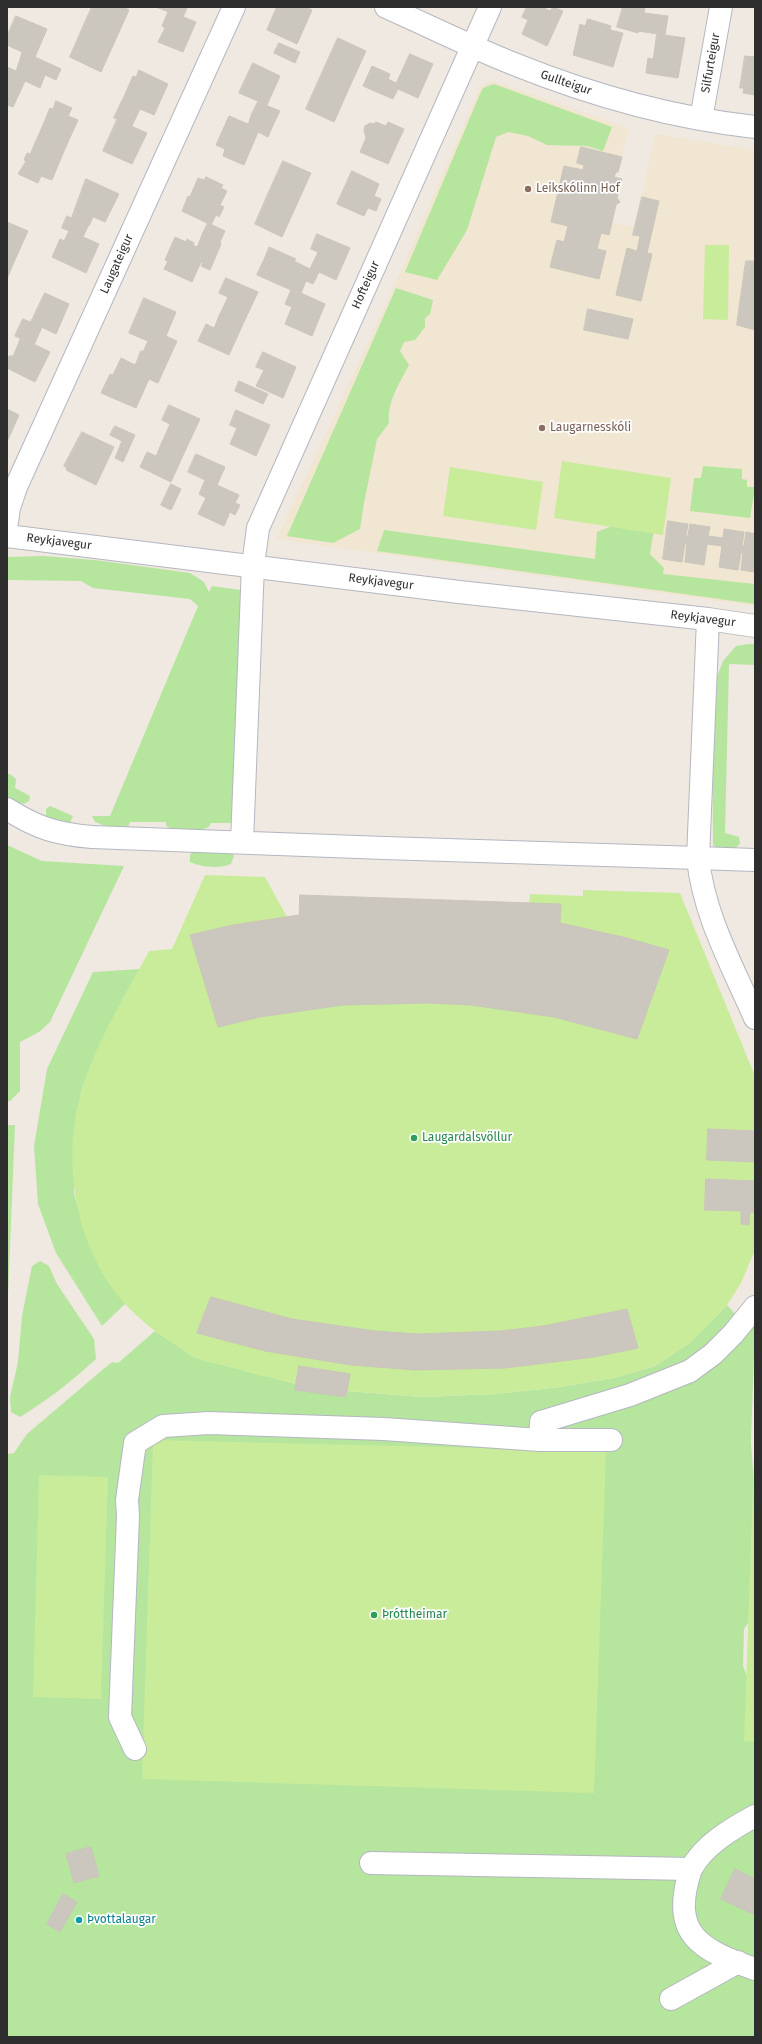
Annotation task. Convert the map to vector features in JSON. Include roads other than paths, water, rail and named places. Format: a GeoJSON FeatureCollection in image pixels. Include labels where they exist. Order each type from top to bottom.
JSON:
{"type":"FeatureCollection","features":[{"type":"Feature","properties":{"kind":"street","name":"Laugateigur"},"geometry":{"type":"LineString","coordinates":[[7,522],[9,508],[16,487],[234,7]]}},
{"type":"Feature","properties":{"kind":"street","name":"Gullteigur"},"geometry":{"type":"LineString","coordinates":[[386,7],[472,46],[558,81],[604,96],[701,119],[755,127]]}},
{"type":"Feature","properties":{"kind":"street","name":"Hofteigur"},"geometry":{"type":"LineString","coordinates":[[242,842],[253,565],[258,528],[490,7]]}},
{"type":"Feature","properties":{"kind":"street","name":"Silfurteigur"},"geometry":{"type":"LineString","coordinates":[[701,119],[721,7]]}},
{"type":"Feature","properties":{"kind":"street","name":"Reykjavegur"},"geometry":{"type":"LineString","coordinates":[[7,536],[253,565],[459,592],[708,619],[755,626]]}},
{"type":"Feature","properties":{"kind":"street"},"geometry":{"type":"LineString","coordinates":[[708,619],[698,858],[700,876],[712,919],[755,1018]]}},
{"type":"Feature","properties":{"kind":"street"},"geometry":{"type":"LineString","coordinates":[[7,809],[30,823],[53,832],[74,835],[755,860]]}},
{"type":"Feature","properties":{"kind":"street"},"geometry":{"type":"LineString","coordinates":[[540,1440],[541,1422],[630,1395],[690,1371],[734,1334],[755,1307]]}},
{"type":"Feature","properties":{"kind":"street"},"geometry":{"type":"LineString","coordinates":[[135,1749],[120,1717],[128,1516],[127,1500],[135,1443],[163,1426],[209,1423],[384,1429],[540,1440],[611,1440]]}},
{"type":"Feature","properties":{"kind":"street"},"geometry":{"type":"LineString","coordinates":[[747,1966],[707,1949],[693,1936],[686,1918],[684,1906],[686,1883],[697,1857],[732,1829],[755,1816]]}},
{"type":"Feature","properties":{"kind":"street"},"geometry":{"type":"LineString","coordinates":[[372,1863],[691,1869]]}},
{"type":"Feature","properties":{"kind":"street"},"geometry":{"type":"LineString","coordinates":[[671,1999],[747,1966]]}},
{"type":"Feature","properties":{"kind":"place","name":"Leikskólinn Hof"},"geometry":{"type":"Point","coordinates":[528,189]}},
{"type":"Feature","properties":{"kind":"place","name":"Laugarnesskóli"},"geometry":{"type":"Point","coordinates":[542,428]}},
{"type":"Feature","properties":{"kind":"place","name":"Laugardalsvöllur"},"geometry":{"type":"Point","coordinates":[414,1138]}},
{"type":"Feature","properties":{"kind":"place","name":"Þróttheimar"},"geometry":{"type":"Point","coordinates":[374,1615]}},
{"type":"Feature","properties":{"kind":"place","name":"Þvottalaugar"},"geometry":{"type":"Point","coordinates":[79,1920]}}]}
